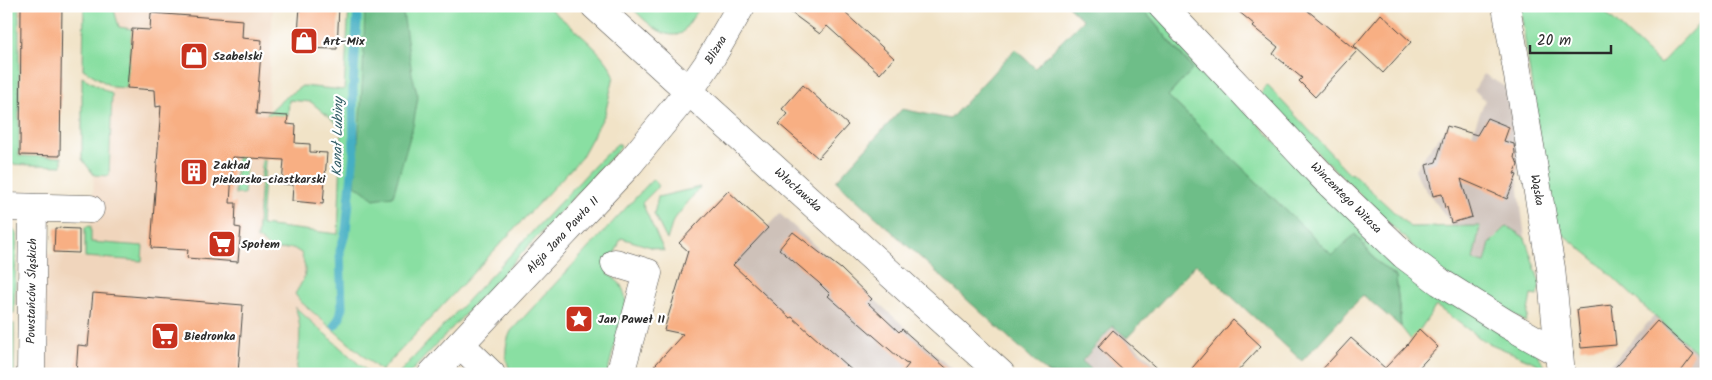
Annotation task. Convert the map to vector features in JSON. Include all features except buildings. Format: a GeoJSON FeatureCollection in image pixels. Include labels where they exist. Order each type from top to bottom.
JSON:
{"type":"FeatureCollection","features":[{"type":"Feature","properties":{"kind":"street","name":"Włocławska"},"geometry":{"type":"LineString","coordinates":[[595,6],[1001,374]]}},
{"type":"Feature","properties":{"kind":"street","name":"Blizna"},"geometry":{"type":"LineString","coordinates":[[689,91],[707,65],[741,6]]}},
{"type":"Feature","properties":{"kind":"street","name":"Wincentego Witosa"},"geometry":{"type":"LineString","coordinates":[[1162,6],[1326,180],[1404,255],[1440,282],[1507,324],[1560,363]]}},
{"type":"Feature","properties":{"kind":"street","name":"Wąska"},"geometry":{"type":"LineString","coordinates":[[1506,6],[1550,268],[1560,363]]}},
{"type":"Feature","properties":{"kind":"street","name":"Aleja Jana Pawła II"},"geometry":{"type":"LineString","coordinates":[[432,374],[629,164],[689,91]]}},
{"type":"Feature","properties":{"kind":"street"},"geometry":{"type":"LineString","coordinates":[[6,207],[90,209]]}},
{"type":"Feature","properties":{"kind":"street","name":"Powstańców Śląskich"},"geometry":{"type":"LineString","coordinates":[[31,374],[33,208]]}},
{"type":"Feature","properties":{"kind":"street"},"geometry":{"type":"LineString","coordinates":[[615,263],[648,273],[620,374]]}},
{"type":"Feature","properties":{"kind":"street"},"geometry":{"type":"LineString","coordinates":[[460,344],[491,374]]}},
{"type":"Feature","properties":{"kind":"shaded area"},"geometry":{"type":"Polygon","coordinates":[[[113,6],[273,6],[268,99],[270,115],[261,225],[338,234],[317,374],[39,374],[39,250],[47,254],[85,257],[85,227],[91,226],[90,196],[93,196],[94,175],[109,176],[112,87],[127,88],[132,30],[119,27],[113,6]]]}},
{"type":"Feature","properties":{"kind":"shaded area"},"geometry":{"type":"Polygon","coordinates":[[[1484,74],[1505,87],[1512,111],[1519,160],[1517,175],[1525,238],[1506,226],[1490,243],[1486,263],[1473,260],[1480,226],[1451,226],[1451,223],[1420,182],[1415,169],[1447,126],[1459,130],[1458,136],[1470,139],[1485,100],[1474,90],[1484,74]]]}},
{"type":"Feature","properties":{"kind":"shaded area"},"geometry":{"type":"Polygon","coordinates":[[[780,214],[957,374],[821,374],[719,280],[780,214]]]}},
{"type":"Feature","properties":{"kind":"shaded area"},"geometry":{"type":"Polygon","coordinates":[[[1654,316],[1706,360],[1706,374],[1577,374],[1605,371],[1654,316]]]}},
{"type":"Feature","properties":{"kind":"shaded area"},"geometry":{"type":"Polygon","coordinates":[[[1114,326],[1166,374],[1089,374],[1091,371],[1082,362],[1114,326]]]}},
{"type":"Feature","properties":{"kind":"green space"},"geometry":{"type":"Polygon","coordinates":[[[6,6],[19,6],[19,156],[62,157],[62,166],[6,164],[6,6]]]}},
{"type":"Feature","properties":{"kind":"green space"},"geometry":{"type":"Polygon","coordinates":[[[84,6],[113,6],[119,27],[132,29],[127,88],[112,87],[83,69],[84,6]]]}},
{"type":"Feature","properties":{"kind":"green space"},"geometry":{"type":"Polygon","coordinates":[[[349,6],[547,6],[596,49],[611,68],[614,76],[605,114],[581,158],[381,371],[301,302],[295,294],[305,275],[305,266],[301,253],[293,248],[272,251],[260,239],[257,239],[265,116],[282,100],[302,86],[344,90],[349,6]],[[289,100],[288,116],[270,115],[261,225],[338,234],[342,128],[311,102],[289,100]]]}},
{"type":"Feature","properties":{"kind":"green space"},"geometry":{"type":"Polygon","coordinates":[[[365,6],[402,6],[412,74],[418,97],[413,126],[393,196],[374,199],[355,185],[363,74],[365,6]]]}},
{"type":"Feature","properties":{"kind":"green space"},"geometry":{"type":"Polygon","coordinates":[[[630,6],[701,6],[682,33],[675,35],[661,32],[630,6]]]}},
{"type":"Feature","properties":{"kind":"green space"},"geometry":{"type":"Polygon","coordinates":[[[1068,6],[1140,6],[1193,69],[1168,96],[1332,255],[1355,234],[1376,261],[1396,277],[1401,327],[1363,295],[1302,361],[1196,264],[1127,338],[1113,326],[1082,361],[1092,370],[1089,374],[1049,374],[836,181],[902,109],[950,119],[1015,49],[1035,68],[1083,20],[1068,6]]]}},
{"type":"Feature","properties":{"kind":"green space"},"geometry":{"type":"Polygon","coordinates":[[[1140,6],[1151,6],[1276,143],[1536,352],[1546,368],[1546,374],[1538,374],[1538,364],[1484,341],[1436,306],[1412,341],[1401,327],[1396,277],[1376,261],[1356,235],[1333,256],[1168,96],[1193,68],[1140,6]]]}},
{"type":"Feature","properties":{"kind":"green space"},"geometry":{"type":"Polygon","coordinates":[[[1520,6],[1598,6],[1660,64],[1706,18],[1706,360],[1654,316],[1596,261],[1560,232],[1565,280],[1545,176],[1520,6]]]}},
{"type":"Feature","properties":{"kind":"green space"},"geometry":{"type":"Polygon","coordinates":[[[82,77],[112,94],[109,176],[94,175],[82,159],[82,77]]]}},
{"type":"Feature","properties":{"kind":"green space"},"geometry":{"type":"Polygon","coordinates":[[[1267,85],[1349,173],[1353,174],[1410,227],[1480,226],[1473,260],[1485,263],[1490,243],[1507,226],[1525,238],[1540,283],[1538,296],[1531,295],[1526,322],[1436,269],[1260,96],[1267,85]]]}},
{"type":"Feature","properties":{"kind":"green space"},"geometry":{"type":"Polygon","coordinates":[[[238,138],[247,147],[244,194],[235,194],[238,138]]]}},
{"type":"Feature","properties":{"kind":"green space"},"geometry":{"type":"Polygon","coordinates":[[[617,144],[620,144],[621,147],[409,374],[398,374],[598,162],[617,144]]]}},
{"type":"Feature","properties":{"kind":"green space"},"geometry":{"type":"Polygon","coordinates":[[[653,179],[659,186],[642,203],[664,251],[621,238],[607,274],[621,285],[626,302],[607,374],[512,374],[507,363],[506,352],[511,331],[653,179]]]}},
{"type":"Feature","properties":{"kind":"green space"},"geometry":{"type":"Polygon","coordinates":[[[700,187],[673,221],[667,240],[654,214],[658,197],[700,187]]]}},
{"type":"Feature","properties":{"kind":"green space"},"geometry":{"type":"Polygon","coordinates":[[[91,226],[91,242],[143,246],[142,261],[85,257],[85,227],[91,226]]]}},
{"type":"Feature","properties":{"kind":"green space"},"geometry":{"type":"Polygon","coordinates":[[[6,227],[14,230],[17,238],[14,313],[6,313],[6,227]]]}},
{"type":"Feature","properties":{"kind":"green space"},"geometry":{"type":"Polygon","coordinates":[[[295,307],[370,374],[296,374],[300,332],[295,307]]]}},
{"type":"Feature","properties":{"kind":"green space"},"geometry":{"type":"Polygon","coordinates":[[[6,324],[14,324],[14,374],[6,374],[6,324]]]}},
{"type":"Feature","properties":{"kind":"waterway","name":"Kanał Lubiny"},"geometry":{"type":"LineString","coordinates":[[335,325],[340,317],[342,307],[340,251],[346,231],[354,153],[353,89],[358,6]]}},
{"type":"Feature","properties":{"kind":"place","name":"Art-Mix"},"geometry":{"type":"Point","coordinates":[304,41]}},
{"type":"Feature","properties":{"kind":"place","name":"Szabelski"},"geometry":{"type":"Point","coordinates":[194,56]}},
{"type":"Feature","properties":{"kind":"place","name":"Zakład piekarsko-ciastkarski"},"geometry":{"type":"Point","coordinates":[194,172]}},
{"type":"Feature","properties":{"kind":"place","name":"Społem"},"geometry":{"type":"Point","coordinates":[222,244]}},
{"type":"Feature","properties":{"kind":"place","name":"Jan Paweł II"},"geometry":{"type":"Point","coordinates":[579,319]}},
{"type":"Feature","properties":{"kind":"place","name":"Biedronka"},"geometry":{"type":"Point","coordinates":[165,336]}}]}
